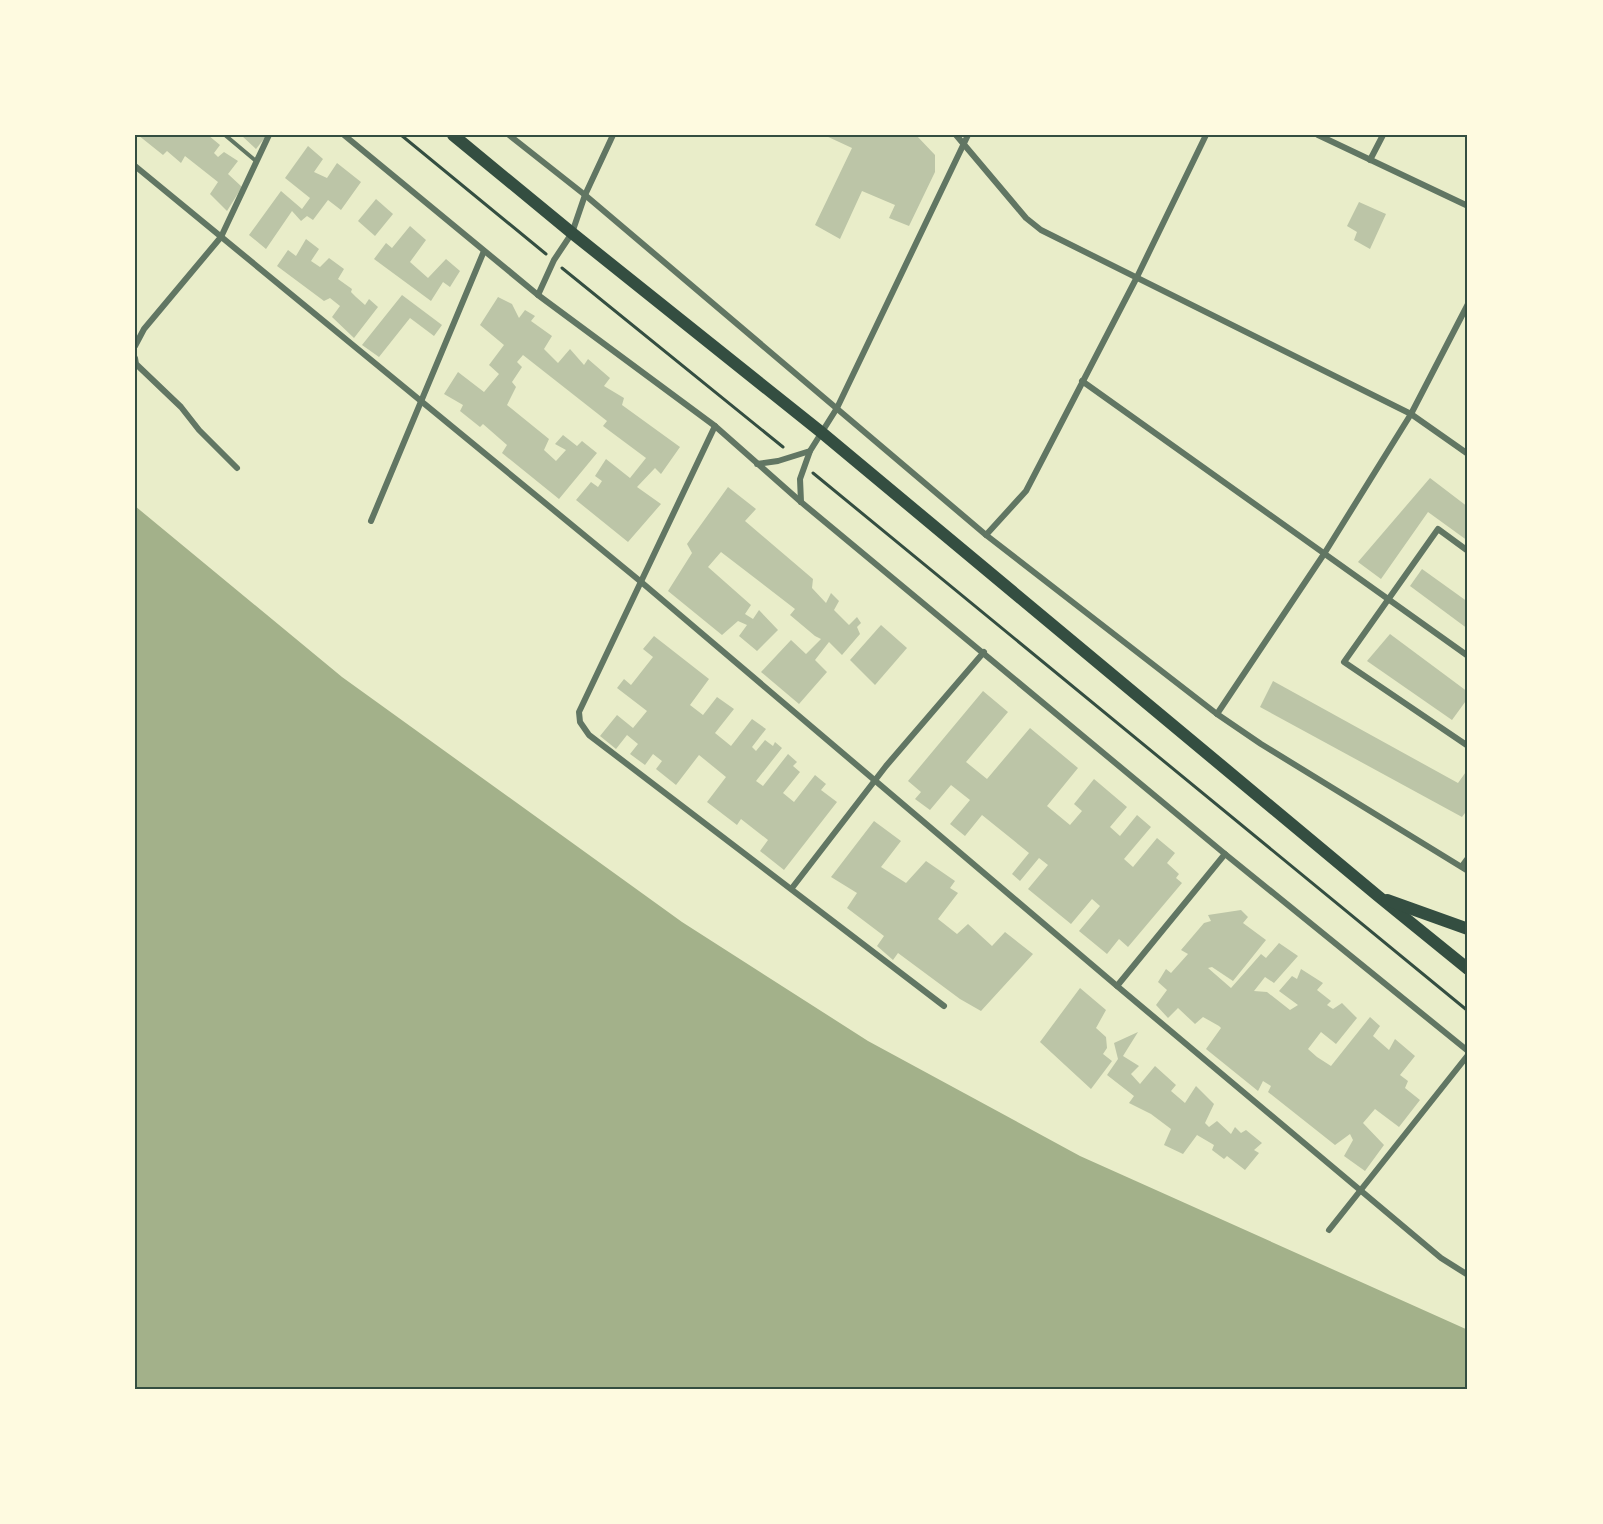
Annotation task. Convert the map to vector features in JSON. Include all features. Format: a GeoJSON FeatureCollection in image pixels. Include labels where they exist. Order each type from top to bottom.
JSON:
{"type":"FeatureCollection","features":[{"type":"Feature","properties":{"kind":"main road"},"geometry":{"type":"LineString","coordinates":[[453,135],[821,432],[1468,969]]}},
{"type":"Feature","properties":{"kind":"main road"},"geometry":{"type":"LineString","coordinates":[[1378,896],[1468,929]]}},
{"type":"Feature","properties":{"kind":"street"},"geometry":{"type":"LineString","coordinates":[[135,346],[144,329],[221,237],[269,135]]}},
{"type":"Feature","properties":{"kind":"street"},"geometry":{"type":"LineString","coordinates":[[344,135],[538,295],[715,426],[801,502],[1225,854],[1468,1051]]}},
{"type":"Feature","properties":{"kind":"street"},"geometry":{"type":"LineString","coordinates":[[509,135],[585,195],[986,535],[1217,714],[1261,744],[1468,871]]}},
{"type":"Feature","properties":{"kind":"street"},"geometry":{"type":"LineString","coordinates":[[538,295],[554,260],[572,233],[585,195],[613,135]]}},
{"type":"Feature","properties":{"kind":"street"},"geometry":{"type":"LineString","coordinates":[[956,135],[1026,218],[1041,230],[1411,414],[1468,453]]}},
{"type":"Feature","properties":{"kind":"street"},"geometry":{"type":"LineString","coordinates":[[801,502],[800,479],[804,464],[837,408],[968,135]]}},
{"type":"Feature","properties":{"kind":"street"},"geometry":{"type":"LineString","coordinates":[[986,535],[1026,491],[1137,279],[1206,135]]}},
{"type":"Feature","properties":{"kind":"street"},"geometry":{"type":"LineString","coordinates":[[1318,135],[1468,206]]}},
{"type":"Feature","properties":{"kind":"street"},"geometry":{"type":"LineString","coordinates":[[1370,160],[1383,135]]}},
{"type":"Feature","properties":{"kind":"street"},"geometry":{"type":"LineString","coordinates":[[135,166],[640,581],[1441,1258],[1468,1275]]}},
{"type":"Feature","properties":{"kind":"street"},"geometry":{"type":"LineString","coordinates":[[371,521],[484,251]]}},
{"type":"Feature","properties":{"kind":"street"},"geometry":{"type":"LineString","coordinates":[[1217,714],[1324,554],[1411,414],[1468,304]]}},
{"type":"Feature","properties":{"kind":"street"},"geometry":{"type":"LineString","coordinates":[[135,358],[136,364],[181,407],[199,430],[237,468]]}},
{"type":"Feature","properties":{"kind":"street"},"geometry":{"type":"LineString","coordinates":[[1082,381],[1468,656]]}},
{"type":"Feature","properties":{"kind":"street"},"geometry":{"type":"LineString","coordinates":[[715,426],[579,712],[580,722],[589,735],[944,1005]]}},
{"type":"Feature","properties":{"kind":"street"},"geometry":{"type":"LineString","coordinates":[[757,464],[778,461],[810,451]]}},
{"type":"Feature","properties":{"kind":"street"},"geometry":{"type":"LineString","coordinates":[[1468,551],[1438,529],[1344,662],[1468,746]]}},
{"type":"Feature","properties":{"kind":"street"},"geometry":{"type":"LineString","coordinates":[[792,888],[875,780],[984,652]]}},
{"type":"Feature","properties":{"kind":"street"},"geometry":{"type":"LineString","coordinates":[[1117,986],[1225,854]]}},
{"type":"Feature","properties":{"kind":"street"},"geometry":{"type":"LineString","coordinates":[[1462,866],[1468,858]]}},
{"type":"Feature","properties":{"kind":"street"},"geometry":{"type":"LineString","coordinates":[[1329,1230],[1468,1055]]}},
{"type":"Feature","properties":{"kind":"lane"},"geometry":{"type":"LineString","coordinates":[[225,135],[256,161]]}},
{"type":"Feature","properties":{"kind":"path"},"geometry":{"type":"LineString","coordinates":[[401,135],[796,456]]}},
{"type":"Feature","properties":{"kind":"path"},"geometry":{"type":"LineString","coordinates":[[804,464],[927,568],[1468,1011]]}},
{"type":"Feature","properties":{"kind":"shaded area"},"geometry":{"type":"Polygon","coordinates":[[[135,506],[342,677],[682,922],[868,1041],[1080,1156],[1468,1330],[1468,1389],[135,1389],[135,506]]]}},
{"type":"Feature","properties":{"kind":"building"},"geometry":{"type":"Polygon","coordinates":[[[138,135],[208,135],[220,145],[214,153],[218,157],[224,152],[238,161],[228,174],[242,187],[227,211],[210,194],[218,182],[185,156],[181,163],[167,151],[163,155],[138,135]]]}},
{"type":"Feature","properties":{"kind":"building"},"geometry":{"type":"Polygon","coordinates":[[[241,135],[267,135],[256,149],[241,135]]]}},
{"type":"Feature","properties":{"kind":"building"},"geometry":{"type":"Polygon","coordinates":[[[824,135],[916,135],[935,155],[935,172],[909,226],[889,218],[895,205],[862,191],[840,239],[815,225],[852,148],[824,135]]]}},
{"type":"Feature","properties":{"kind":"building"},"geometry":{"type":"Polygon","coordinates":[[[308,146],[323,159],[314,172],[327,178],[337,163],[361,182],[341,210],[328,200],[313,220],[307,216],[301,221],[292,211],[266,249],[249,235],[281,191],[302,209],[310,198],[285,178],[308,146]]]}},
{"type":"Feature","properties":{"kind":"building"},"geometry":{"type":"Polygon","coordinates":[[[376,199],[393,214],[375,236],[358,221],[376,199]]]}},
{"type":"Feature","properties":{"kind":"building"},"geometry":{"type":"Polygon","coordinates":[[[1359,202],[1386,214],[1370,249],[1354,240],[1357,232],[1347,226],[1359,202]]]}},
{"type":"Feature","properties":{"kind":"building"},"geometry":{"type":"Polygon","coordinates":[[[410,226],[426,240],[410,262],[428,278],[446,259],[460,271],[450,287],[443,282],[431,301],[374,259],[386,243],[392,248],[410,226]]]}},
{"type":"Feature","properties":{"kind":"building"},"geometry":{"type":"Polygon","coordinates":[[[306,239],[319,249],[311,261],[320,267],[329,258],[344,269],[338,279],[352,289],[351,292],[356,297],[365,305],[369,299],[378,307],[354,338],[332,317],[340,306],[330,298],[324,301],[277,266],[288,250],[296,256],[306,239]]]}},
{"type":"Feature","properties":{"kind":"building"},"geometry":{"type":"Polygon","coordinates":[[[402,295],[442,325],[434,336],[410,318],[379,357],[362,345],[402,295]]]}},
{"type":"Feature","properties":{"kind":"building"},"geometry":{"type":"Polygon","coordinates":[[[498,297],[512,304],[519,318],[525,310],[535,316],[531,321],[552,336],[544,349],[558,363],[570,349],[584,365],[588,359],[610,378],[604,386],[624,398],[622,405],[680,447],[661,474],[655,468],[637,487],[661,504],[628,542],[576,500],[591,482],[598,487],[602,481],[595,476],[606,459],[630,478],[646,458],[603,426],[607,421],[523,355],[517,362],[522,367],[512,382],[516,387],[507,405],[549,439],[544,450],[556,461],[566,450],[555,444],[563,435],[577,446],[582,441],[597,453],[559,499],[502,453],[507,445],[483,424],[480,427],[460,411],[463,405],[444,394],[458,372],[484,392],[499,374],[489,365],[504,345],[480,325],[498,297]]]}},
{"type":"Feature","properties":{"kind":"building"},"geometry":{"type":"Polygon","coordinates":[[[1430,478],[1468,507],[1468,541],[1428,512],[1381,579],[1358,562],[1430,478]]]}},
{"type":"Feature","properties":{"kind":"building"},"geometry":{"type":"Polygon","coordinates":[[[728,487],[756,509],[745,521],[813,579],[812,588],[826,603],[831,593],[839,601],[834,610],[849,625],[857,617],[861,623],[857,627],[860,634],[842,655],[829,642],[815,660],[827,672],[799,704],[761,672],[791,640],[806,654],[821,639],[790,615],[795,609],[721,552],[708,567],[751,605],[745,614],[753,619],[759,610],[778,630],[757,651],[739,636],[747,625],[738,621],[722,635],[668,591],[692,553],[687,544],[728,487]]]}},
{"type":"Feature","properties":{"kind":"building"},"geometry":{"type":"Polygon","coordinates":[[[1422,569],[1468,602],[1468,629],[1410,586],[1422,569]]]}},
{"type":"Feature","properties":{"kind":"building"},"geometry":{"type":"Polygon","coordinates":[[[881,625],[907,648],[875,685],[850,660],[881,625]]]}},
{"type":"Feature","properties":{"kind":"building"},"geometry":{"type":"Polygon","coordinates":[[[1390,634],[1468,692],[1468,698],[1452,720],[1367,661],[1390,634]]]}},
{"type":"Feature","properties":{"kind":"building"},"geometry":{"type":"Polygon","coordinates":[[[654,636],[709,679],[690,705],[703,715],[717,697],[734,709],[715,733],[731,746],[752,719],[766,729],[752,747],[756,751],[765,740],[773,746],[775,742],[782,748],[756,781],[763,786],[788,754],[797,762],[793,766],[800,772],[783,793],[794,802],[815,775],[826,784],[821,790],[837,802],[784,870],[760,851],[768,840],[741,819],[737,825],[707,802],[726,777],[699,755],[676,785],[656,769],[662,761],[653,754],[645,765],[630,754],[638,744],[627,735],[616,749],[600,736],[617,715],[633,728],[647,711],[617,688],[624,679],[631,685],[653,657],[643,649],[654,636]]]}},
{"type":"Feature","properties":{"kind":"building"},"geometry":{"type":"Polygon","coordinates":[[[1273,681],[1458,783],[1468,769],[1468,809],[1462,817],[1260,707],[1273,681]]]}},
{"type":"Feature","properties":{"kind":"building"},"geometry":{"type":"Polygon","coordinates":[[[983,691],[1008,712],[966,762],[987,779],[1030,728],[1078,768],[1047,806],[1070,825],[1082,811],[1074,804],[1094,779],[1127,807],[1110,827],[1120,836],[1137,815],[1151,827],[1124,859],[1133,867],[1157,838],[1175,853],[1167,863],[1179,874],[1176,878],[1182,883],[1128,947],[1119,939],[1107,954],[1079,931],[1100,906],[1092,899],[1071,924],[1028,889],[1048,865],[1039,858],[1020,881],[1012,874],[1029,853],[982,815],[965,836],[950,824],[970,800],[951,785],[930,810],[915,799],[921,792],[908,781],[983,691]]]}},
{"type":"Feature","properties":{"kind":"building"},"geometry":{"type":"Polygon","coordinates":[[[874,821],[901,841],[881,867],[906,883],[926,861],[955,881],[950,888],[958,893],[938,919],[957,934],[968,924],[992,946],[1005,932],[1033,954],[981,1011],[960,999],[898,953],[893,960],[877,946],[884,936],[847,908],[857,893],[831,877],[874,821]]]}},
{"type":"Feature","properties":{"kind":"building"},"geometry":{"type":"Polygon","coordinates":[[[1241,910],[1248,917],[1243,923],[1266,940],[1233,981],[1212,967],[1208,968],[1231,988],[1261,954],[1266,958],[1279,943],[1298,956],[1274,983],[1265,977],[1254,991],[1267,992],[1290,1010],[1298,1005],[1279,991],[1292,976],[1297,979],[1301,969],[1323,983],[1317,990],[1331,1001],[1327,1005],[1333,1009],[1342,1003],[1357,1018],[1336,1044],[1321,1032],[1308,1049],[1317,1057],[1331,1066],[1370,1017],[1380,1026],[1373,1036],[1389,1050],[1395,1039],[1415,1056],[1400,1075],[1408,1081],[1405,1088],[1420,1100],[1399,1127],[1375,1109],[1363,1123],[1384,1145],[1365,1171],[1344,1156],[1353,1140],[1350,1134],[1335,1145],[1268,1092],[1271,1086],[1263,1081],[1258,1091],[1206,1049],[1221,1028],[1219,1026],[1203,1017],[1195,1024],[1178,1008],[1168,1018],[1156,1005],[1167,990],[1158,982],[1166,969],[1171,973],[1188,954],[1181,950],[1204,923],[1211,921],[1208,915],[1241,910]]]}},
{"type":"Feature","properties":{"kind":"building"},"geometry":{"type":"Polygon","coordinates":[[[1080,988],[1106,1010],[1096,1028],[1106,1037],[1107,1048],[1103,1054],[1112,1061],[1091,1089],[1040,1042],[1080,988]]]}},
{"type":"Feature","properties":{"kind":"building"},"geometry":{"type":"Polygon","coordinates":[[[1138,1032],[1123,1056],[1139,1066],[1131,1074],[1140,1084],[1155,1066],[1176,1085],[1171,1091],[1185,1103],[1196,1086],[1214,1104],[1205,1123],[1209,1127],[1217,1121],[1231,1134],[1235,1127],[1241,1133],[1246,1130],[1262,1143],[1254,1150],[1259,1153],[1245,1170],[1227,1156],[1224,1159],[1212,1150],[1214,1145],[1197,1135],[1183,1154],[1164,1145],[1171,1129],[1151,1114],[1129,1103],[1134,1096],[1107,1075],[1118,1059],[1114,1043],[1138,1032]]]}}]}
